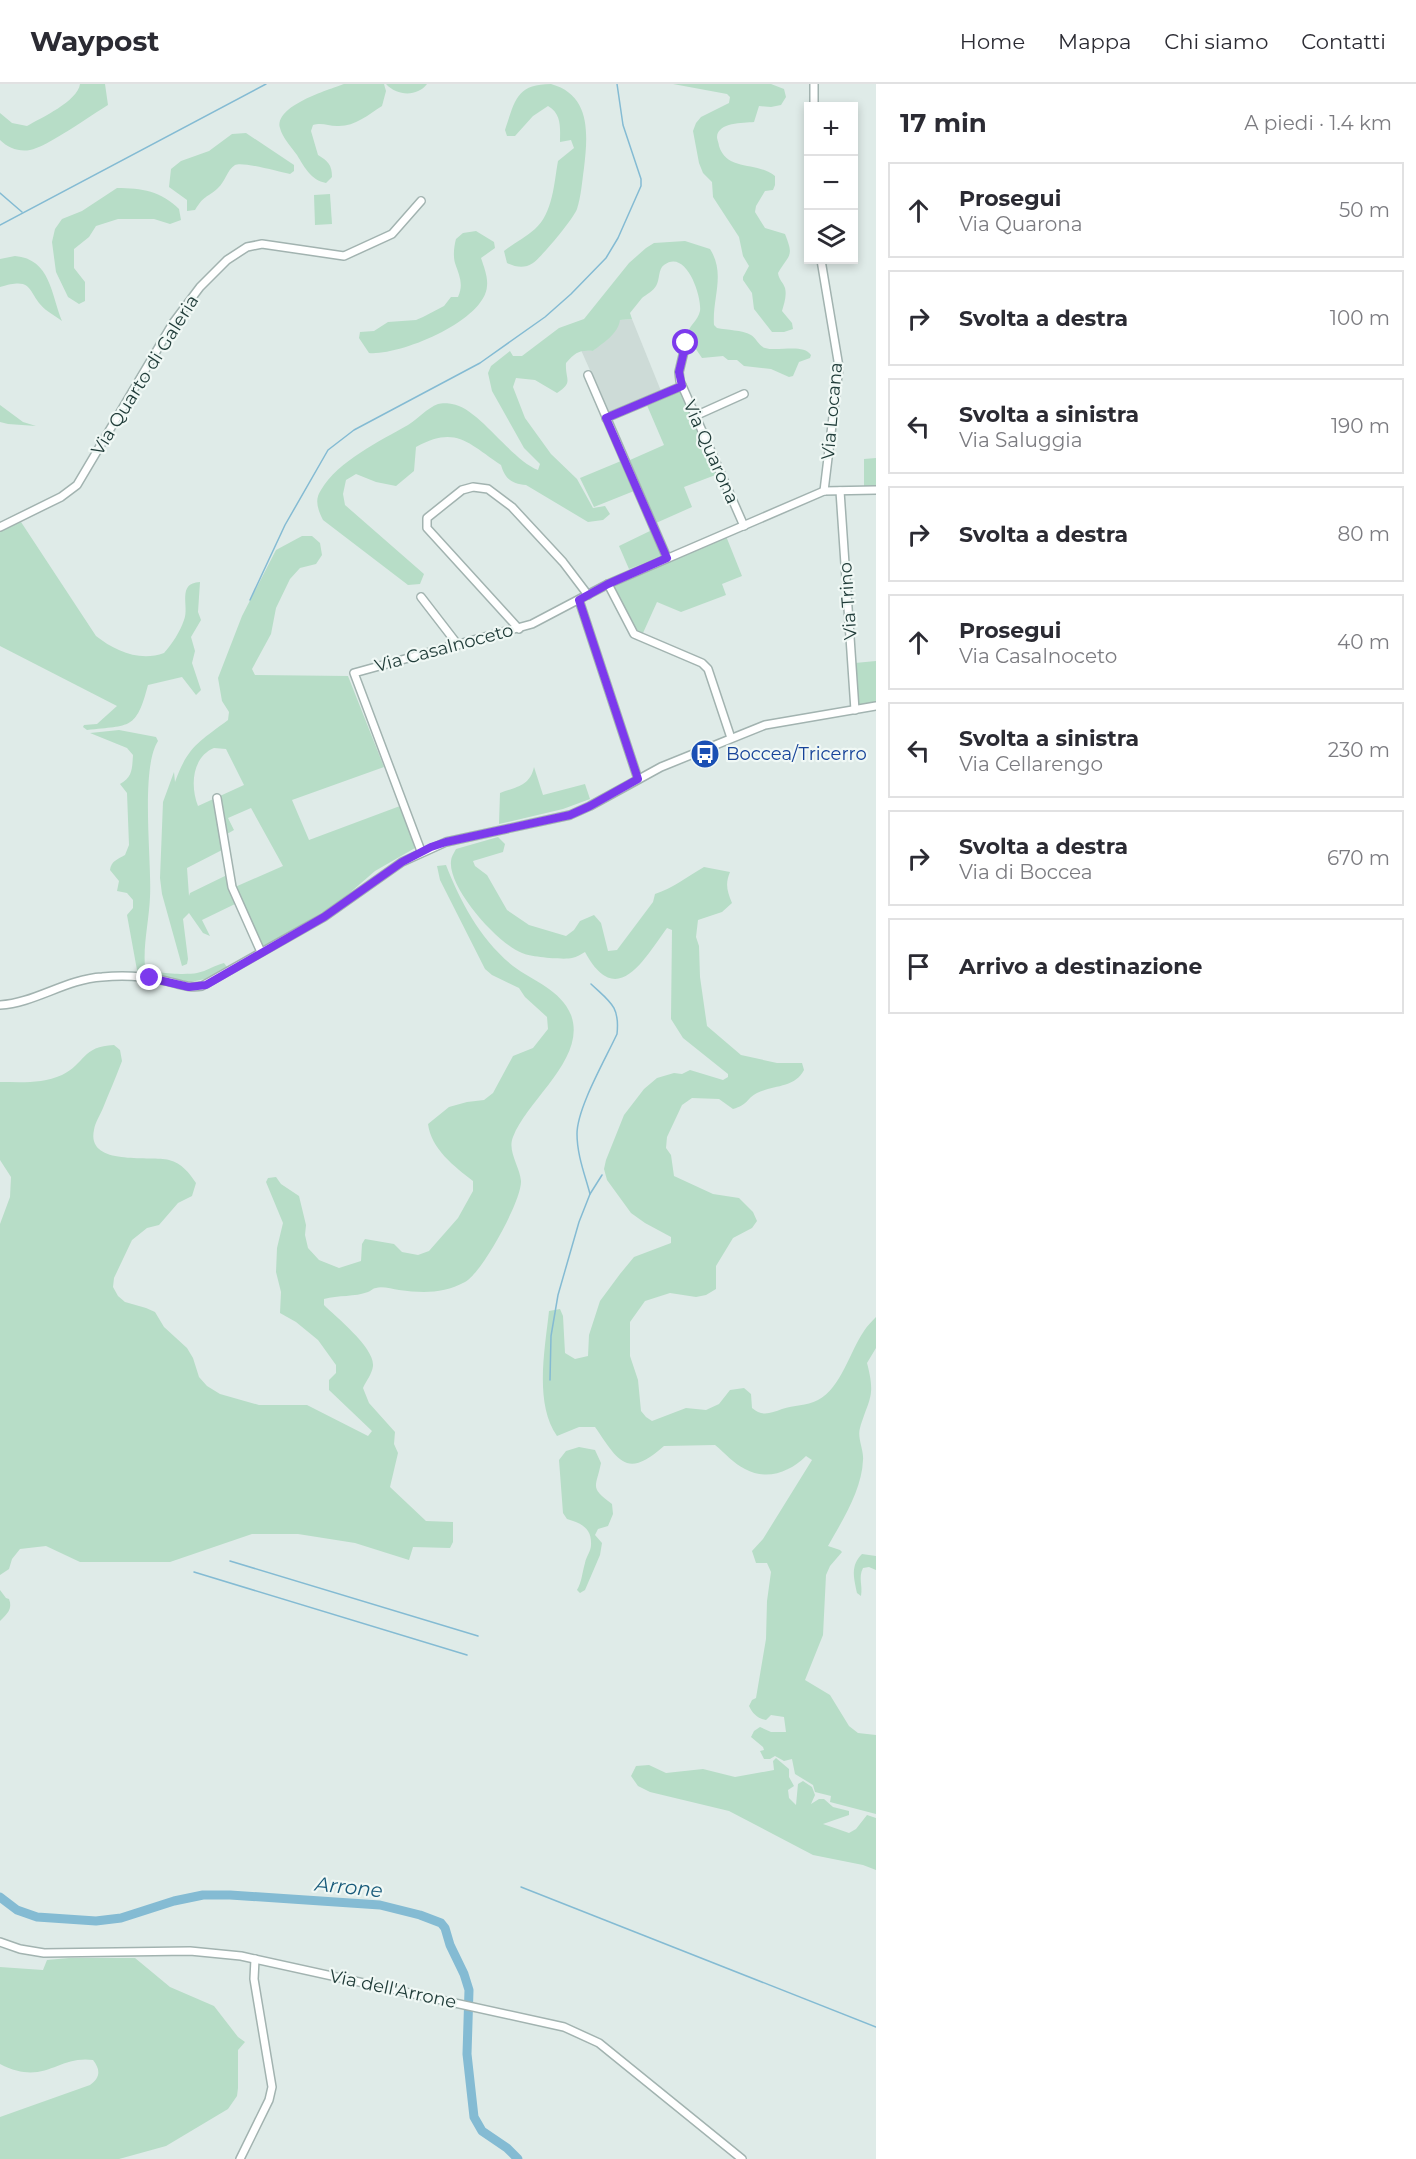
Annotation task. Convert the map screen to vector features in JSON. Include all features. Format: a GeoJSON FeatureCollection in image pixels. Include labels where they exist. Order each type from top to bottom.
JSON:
{"type":"FeatureCollection","features":[{"type":"Feature","properties":{"kind":"street"},"geometry":{"type":"LineString","coordinates":[[814,84],[814,102]]}},
{"type":"Feature","properties":{"kind":"street","name":"Via Quarto di Galeria"},"geometry":{"type":"LineString","coordinates":[[0,527],[61,497],[74,488],[173,323],[200,287],[227,260],[247,247],[262,244],[289,246],[338,256],[346,255],[392,234],[421,201]]}},
{"type":"Feature","properties":{"kind":"street","name":"Via Locana"},"geometry":{"type":"LineString","coordinates":[[822,264],[839,367],[824,491]]}},
{"type":"Feature","properties":{"kind":"street","name":"Via Quarona"},"geometry":{"type":"LineString","coordinates":[[686,343],[679,372],[682,386],[744,526]]}},
{"type":"Feature","properties":{"kind":"street"},"geometry":{"type":"LineString","coordinates":[[588,375],[667,558]]}},
{"type":"Feature","properties":{"kind":"street"},"geometry":{"type":"LineString","coordinates":[[606,418],[682,386]]}},
{"type":"Feature","properties":{"kind":"street"},"geometry":{"type":"LineString","coordinates":[[695,416],[744,394]]}},
{"type":"Feature","properties":{"kind":"street"},"geometry":{"type":"LineString","coordinates":[[519,629],[427,528],[427,518],[459,491],[468,488],[488,489],[502,498],[564,562],[588,595]]}},
{"type":"Feature","properties":{"kind":"street"},"geometry":{"type":"LineString","coordinates":[[824,491],[876,490]]}},
{"type":"Feature","properties":{"kind":"street","name":"Via Casalnoceto"},"geometry":{"type":"LineString","coordinates":[[421,852],[354,673],[519,629],[544,619],[608,584],[824,491]]}},
{"type":"Feature","properties":{"kind":"street","name":"Via Trino"},"geometry":{"type":"LineString","coordinates":[[840,491],[855,710]]}},
{"type":"Feature","properties":{"kind":"street"},"geometry":{"type":"LineString","coordinates":[[608,584],[634,634],[702,663],[708,669],[731,738]]}},
{"type":"Feature","properties":{"kind":"street"},"geometry":{"type":"LineString","coordinates":[[421,597],[458,645]]}},
{"type":"Feature","properties":{"kind":"street"},"geometry":{"type":"LineString","coordinates":[[579,600],[638,779]]}},
{"type":"Feature","properties":{"kind":"street"},"geometry":{"type":"LineString","coordinates":[[0,1005],[23,1000],[71,982],[103,976],[158,979],[198,987],[221,977],[324,917],[388,870],[421,852],[446,842],[570,815],[638,779],[731,738],[765,726],[876,706]]}},
{"type":"Feature","properties":{"kind":"street"},"geometry":{"type":"LineString","coordinates":[[217,798],[231,886],[261,952]]}},
{"type":"Feature","properties":{"kind":"street","name":"Via dell'Arrone"},"geometry":{"type":"LineString","coordinates":[[0,1942],[20,1949],[44,1953],[190,1951],[255,1959],[564,2027],[599,2043],[742,2159]]}},
{"type":"Feature","properties":{"kind":"street"},"geometry":{"type":"LineString","coordinates":[[240,2159],[269,2100],[272,2087],[254,1979],[255,1959]]}},
{"type":"Feature","properties":{"kind":"shaded area"},"geometry":{"type":"Polygon","coordinates":[[[632,319],[661,391],[609,413],[581,350],[593,351],[620,320],[632,319]]]}},
{"type":"Feature","properties":{"kind":"green space"},"geometry":{"type":"Polygon","coordinates":[[[80,84],[105,84],[108,105],[37,148],[18,150],[0,140],[0,113],[12,123],[27,126],[66,103],[73,97],[80,84]]]}},
{"type":"Feature","properties":{"kind":"green space"},"geometry":{"type":"Polygon","coordinates":[[[344,84],[384,84],[386,91],[382,106],[366,117],[343,126],[313,125],[311,131],[318,155],[327,161],[331,169],[332,177],[326,183],[316,179],[306,169],[283,135],[280,120],[293,106],[344,84]]]}},
{"type":"Feature","properties":{"kind":"green space"},"geometry":{"type":"Polygon","coordinates":[[[386,84],[427,84],[413,93],[401,93],[386,84]]]}},
{"type":"Feature","properties":{"kind":"green space"},"geometry":{"type":"Polygon","coordinates":[[[551,84],[564,89],[574,97],[584,117],[586,142],[580,200],[570,221],[543,254],[530,265],[517,266],[507,263],[504,251],[531,232],[546,215],[552,197],[558,161],[574,148],[571,140],[560,142],[558,117],[548,106],[533,116],[515,136],[507,136],[505,130],[515,103],[524,91],[530,87],[551,84]]]}},
{"type":"Feature","properties":{"kind":"green space"},"geometry":{"type":"Polygon","coordinates":[[[673,84],[771,84],[784,89],[786,97],[781,105],[759,106],[754,122],[726,126],[718,132],[717,137],[723,154],[729,160],[768,171],[775,176],[773,190],[765,191],[755,212],[765,228],[785,234],[788,241],[789,255],[778,273],[786,291],[782,311],[792,323],[793,329],[772,332],[754,309],[752,293],[743,280],[749,266],[743,256],[739,237],[713,197],[712,182],[703,173],[699,163],[693,131],[696,123],[701,117],[729,103],[730,97],[727,94],[673,84]]]}},
{"type":"Feature","properties":{"kind":"green space"},"geometry":{"type":"Polygon","coordinates":[[[246,133],[294,165],[294,171],[290,174],[253,166],[235,165],[218,188],[195,210],[187,211],[187,200],[169,187],[171,169],[181,161],[209,151],[232,134],[246,133]]]}},
{"type":"Feature","properties":{"kind":"green space"},"geometry":{"type":"Polygon","coordinates":[[[117,188],[158,194],[179,209],[181,220],[170,224],[154,219],[118,219],[96,226],[89,237],[74,249],[74,268],[85,282],[85,301],[79,304],[68,297],[56,272],[52,242],[55,229],[62,219],[82,211],[117,188]]]}},
{"type":"Feature","properties":{"kind":"green space"},"geometry":{"type":"Polygon","coordinates":[[[330,194],[332,224],[315,225],[314,195],[330,194]]]}},
{"type":"Feature","properties":{"kind":"green space"},"geometry":{"type":"Polygon","coordinates":[[[476,231],[494,242],[495,248],[481,258],[487,286],[483,299],[472,312],[439,334],[419,342],[400,349],[369,353],[359,338],[360,332],[374,331],[388,322],[416,320],[444,306],[451,297],[458,297],[461,284],[454,257],[456,239],[463,233],[476,231]]]}},
{"type":"Feature","properties":{"kind":"green space"},"geometry":{"type":"Polygon","coordinates":[[[685,241],[710,249],[715,258],[718,277],[714,325],[717,328],[747,333],[765,348],[807,351],[811,355],[810,358],[799,362],[793,376],[789,377],[771,369],[744,366],[737,360],[728,360],[723,356],[702,358],[687,336],[700,311],[695,285],[686,268],[672,261],[662,267],[656,286],[630,313],[632,319],[620,320],[613,334],[593,351],[578,352],[572,356],[566,363],[567,383],[557,393],[535,380],[516,378],[513,387],[525,418],[551,454],[577,479],[593,508],[605,506],[610,514],[603,520],[588,522],[526,485],[513,482],[507,477],[501,465],[470,444],[452,437],[442,437],[416,447],[414,471],[396,486],[376,482],[356,474],[346,480],[343,494],[345,505],[424,574],[420,584],[408,585],[323,520],[317,501],[321,490],[338,470],[360,453],[439,404],[452,404],[473,414],[517,456],[538,470],[540,464],[524,448],[492,391],[488,373],[491,366],[510,351],[513,356],[522,356],[559,328],[584,319],[629,263],[646,248],[654,243],[685,241]]]}},
{"type":"Feature","properties":{"kind":"green space"},"geometry":{"type":"Polygon","coordinates":[[[15,256],[27,259],[43,271],[62,321],[46,310],[25,285],[11,284],[0,287],[0,259],[15,256]]]}},
{"type":"Feature","properties":{"kind":"green space"},"geometry":{"type":"Polygon","coordinates":[[[677,390],[682,392],[718,474],[684,487],[692,507],[656,523],[630,460],[664,445],[646,403],[677,390]]]}},
{"type":"Feature","properties":{"kind":"green space"},"geometry":{"type":"Polygon","coordinates":[[[0,405],[23,422],[36,426],[0,422],[0,405]]]}},
{"type":"Feature","properties":{"kind":"green space"},"geometry":{"type":"Polygon","coordinates":[[[876,458],[876,486],[864,486],[864,459],[876,458]]]}},
{"type":"Feature","properties":{"kind":"green space"},"geometry":{"type":"Polygon","coordinates":[[[621,461],[634,491],[594,507],[580,478],[621,461]]]}},
{"type":"Feature","properties":{"kind":"green space"},"geometry":{"type":"Polygon","coordinates":[[[21,522],[96,636],[128,654],[146,656],[164,653],[184,620],[185,596],[188,587],[200,582],[198,612],[201,620],[191,637],[195,651],[192,663],[201,690],[196,695],[182,677],[148,685],[140,710],[130,722],[113,727],[87,730],[83,727],[97,724],[117,706],[0,646],[0,531],[21,522]]]}},
{"type":"Feature","properties":{"kind":"green space"},"geometry":{"type":"Polygon","coordinates":[[[652,530],[663,556],[629,569],[619,546],[652,530]]]}},
{"type":"Feature","properties":{"kind":"green space"},"geometry":{"type":"Polygon","coordinates":[[[302,536],[312,536],[320,543],[322,555],[316,564],[300,568],[290,579],[276,608],[271,634],[252,669],[255,675],[348,676],[384,767],[292,800],[309,840],[400,806],[415,848],[375,871],[338,903],[263,947],[235,887],[283,866],[251,808],[228,818],[234,830],[227,834],[222,850],[187,868],[189,896],[190,893],[227,875],[229,891],[235,904],[202,920],[210,936],[203,933],[189,913],[183,919],[188,959],[187,964],[182,966],[162,894],[160,878],[163,802],[174,772],[175,782],[190,752],[228,720],[229,712],[222,701],[218,678],[242,616],[276,550],[302,536]],[[214,748],[201,758],[197,765],[194,790],[198,806],[244,785],[226,749],[214,748]]]}},
{"type":"Feature","properties":{"kind":"green space"},"geometry":{"type":"Polygon","coordinates":[[[726,536],[742,576],[722,584],[726,595],[681,612],[657,602],[643,633],[637,630],[612,586],[726,536]]]}},
{"type":"Feature","properties":{"kind":"green space"},"geometry":{"type":"Polygon","coordinates":[[[876,661],[876,703],[859,705],[855,663],[876,661]]]}},
{"type":"Feature","properties":{"kind":"green space"},"geometry":{"type":"Polygon","coordinates":[[[119,730],[156,737],[158,741],[149,772],[150,897],[145,967],[162,973],[192,974],[224,963],[227,967],[205,979],[191,982],[139,973],[137,970],[127,915],[133,908],[133,900],[127,893],[117,891],[119,881],[110,870],[113,862],[125,855],[129,845],[127,793],[120,784],[130,775],[133,755],[127,748],[90,733],[119,730]]]}},
{"type":"Feature","properties":{"kind":"green space"},"geometry":{"type":"Polygon","coordinates":[[[534,767],[543,795],[585,784],[590,799],[563,809],[499,824],[500,793],[526,782],[534,767]]]}},
{"type":"Feature","properties":{"kind":"green space"},"geometry":{"type":"Polygon","coordinates":[[[498,837],[505,844],[503,852],[473,861],[475,866],[487,875],[507,910],[529,925],[566,936],[580,921],[594,915],[601,923],[608,951],[617,950],[653,902],[655,894],[704,867],[730,872],[727,888],[732,903],[722,912],[698,920],[696,937],[699,946],[700,977],[707,1026],[741,1055],[777,1063],[802,1063],[804,1070],[795,1080],[763,1090],[742,1106],[733,1109],[719,1099],[692,1098],[682,1105],[667,1137],[666,1148],[671,1155],[674,1176],[713,1194],[739,1198],[753,1212],[757,1221],[752,1228],[733,1238],[716,1266],[716,1289],[706,1295],[696,1297],[670,1293],[645,1301],[630,1322],[630,1356],[638,1380],[641,1411],[652,1421],[686,1408],[706,1410],[719,1404],[730,1390],[744,1388],[751,1394],[752,1408],[759,1413],[770,1413],[814,1402],[826,1394],[839,1378],[864,1331],[876,1317],[876,1348],[867,1363],[871,1391],[859,1432],[863,1456],[862,1471],[850,1505],[828,1546],[842,1552],[830,1566],[826,1575],[823,1635],[805,1680],[830,1695],[849,1726],[858,1733],[876,1735],[876,1814],[830,1802],[831,1796],[815,1792],[813,1785],[795,1774],[792,1759],[784,1761],[775,1756],[764,1759],[760,1751],[764,1750],[763,1747],[751,1737],[760,1727],[771,1732],[786,1732],[784,1717],[771,1715],[766,1720],[756,1715],[749,1706],[756,1698],[766,1639],[767,1601],[771,1572],[767,1563],[756,1563],[752,1551],[763,1539],[812,1460],[806,1456],[800,1462],[778,1473],[762,1474],[753,1473],[741,1467],[715,1445],[664,1446],[651,1456],[632,1464],[624,1462],[610,1449],[595,1427],[579,1427],[557,1436],[550,1423],[543,1392],[549,1311],[560,1309],[563,1316],[565,1353],[575,1359],[588,1356],[589,1335],[600,1301],[634,1257],[671,1243],[671,1237],[631,1213],[607,1180],[604,1169],[606,1160],[624,1115],[644,1089],[657,1078],[674,1073],[682,1074],[690,1070],[723,1080],[728,1077],[728,1074],[683,1038],[671,1019],[672,930],[667,928],[639,965],[619,979],[608,978],[597,969],[585,952],[568,959],[522,953],[500,939],[488,927],[476,914],[457,885],[452,872],[451,860],[456,849],[498,837]]]}},
{"type":"Feature","properties":{"kind":"green space"},"geometry":{"type":"Polygon","coordinates":[[[446,865],[465,907],[481,932],[513,966],[554,992],[561,999],[571,1015],[574,1031],[571,1047],[564,1062],[520,1123],[513,1137],[512,1148],[521,1181],[520,1190],[500,1235],[472,1276],[457,1286],[441,1291],[416,1292],[378,1287],[363,1294],[324,1299],[324,1305],[362,1342],[372,1359],[373,1366],[363,1388],[369,1403],[395,1432],[394,1444],[398,1453],[390,1487],[426,1521],[453,1522],[453,1542],[450,1548],[413,1547],[409,1560],[355,1543],[298,1534],[252,1534],[170,1562],[80,1562],[46,1546],[20,1549],[12,1559],[9,1569],[0,1575],[0,1224],[10,1197],[11,1177],[0,1160],[0,1082],[47,1080],[70,1071],[96,1049],[114,1045],[120,1050],[122,1061],[95,1125],[94,1142],[100,1150],[121,1157],[174,1161],[185,1169],[196,1183],[192,1196],[178,1203],[159,1225],[147,1228],[132,1240],[114,1278],[113,1287],[118,1296],[125,1302],[155,1312],[164,1327],[187,1348],[199,1377],[207,1386],[220,1394],[259,1405],[307,1405],[368,1436],[372,1431],[329,1390],[329,1380],[336,1373],[336,1365],[318,1340],[296,1322],[280,1313],[281,1292],[276,1272],[277,1248],[283,1223],[266,1182],[268,1178],[276,1177],[281,1184],[299,1196],[306,1225],[305,1235],[308,1248],[319,1260],[339,1268],[361,1261],[362,1244],[365,1239],[394,1244],[402,1252],[418,1255],[429,1251],[458,1218],[473,1191],[473,1181],[439,1149],[428,1124],[449,1107],[484,1100],[493,1093],[513,1056],[533,1048],[548,1029],[547,1017],[525,997],[519,988],[492,975],[485,969],[440,880],[437,866],[446,865]]]}},
{"type":"Feature","properties":{"kind":"green space"},"geometry":{"type":"Polygon","coordinates":[[[579,1447],[595,1450],[601,1463],[596,1487],[600,1494],[612,1504],[613,1514],[608,1526],[598,1529],[595,1535],[602,1543],[600,1555],[585,1590],[580,1593],[577,1590],[590,1550],[591,1539],[585,1527],[567,1519],[563,1513],[559,1460],[566,1451],[579,1447]]]}},
{"type":"Feature","properties":{"kind":"green space"},"geometry":{"type":"Polygon","coordinates":[[[862,1554],[876,1556],[876,1570],[869,1567],[863,1568],[861,1596],[857,1593],[854,1568],[862,1554]]]}},
{"type":"Feature","properties":{"kind":"green space"},"geometry":{"type":"Polygon","coordinates":[[[0,1590],[9,1599],[10,1609],[0,1621],[0,1590]]]}},
{"type":"Feature","properties":{"kind":"green space"},"geometry":{"type":"Polygon","coordinates":[[[776,1758],[789,1769],[789,1777],[794,1786],[788,1790],[789,1798],[796,1805],[798,1784],[803,1781],[812,1787],[815,1795],[811,1804],[824,1799],[833,1807],[849,1811],[849,1815],[823,1824],[849,1833],[856,1829],[867,1815],[876,1818],[876,1870],[863,1865],[813,1855],[729,1811],[650,1792],[638,1786],[631,1776],[636,1766],[649,1765],[666,1773],[703,1769],[735,1777],[774,1770],[773,1761],[776,1758]]]}},
{"type":"Feature","properties":{"kind":"green space"},"geometry":{"type":"Polygon","coordinates":[[[135,1958],[170,1987],[214,2006],[238,2037],[245,2042],[238,2050],[237,2096],[228,2109],[166,2146],[119,2159],[0,2159],[0,2117],[90,2085],[96,2080],[98,2070],[93,2060],[70,2062],[40,2072],[15,2070],[0,2064],[0,1967],[43,1970],[47,1960],[135,1958]]]}},
{"type":"Feature","properties":{"kind":"waterway"},"geometry":{"type":"LineString","coordinates":[[0,225],[266,84]]}},
{"type":"Feature","properties":{"kind":"waterway"},"geometry":{"type":"LineString","coordinates":[[250,600],[285,525],[328,450],[354,430],[480,363],[545,317],[606,258],[618,238],[641,186],[641,179],[623,125],[617,84]]}},
{"type":"Feature","properties":{"kind":"waterway"},"geometry":{"type":"LineString","coordinates":[[0,193],[22,212]]}},
{"type":"Feature","properties":{"kind":"waterway"},"geometry":{"type":"LineString","coordinates":[[590,1194],[578,1150],[578,1123],[586,1098],[617,1034],[618,1025],[612,1005],[591,984]]}},
{"type":"Feature","properties":{"kind":"waterway"},"geometry":{"type":"LineString","coordinates":[[550,1380],[551,1336],[558,1295],[579,1222],[590,1194],[602,1175]]}},
{"type":"Feature","properties":{"kind":"waterway"},"geometry":{"type":"LineString","coordinates":[[230,1561],[478,1636]]}},
{"type":"Feature","properties":{"kind":"waterway"},"geometry":{"type":"LineString","coordinates":[[194,1572],[467,1655]]}},
{"type":"Feature","properties":{"kind":"waterway"},"geometry":{"type":"LineString","coordinates":[[521,1887],[876,2027]]}},
{"type":"Feature","properties":{"kind":"waterway","name":"Arrone"},"geometry":{"type":"LineString","coordinates":[[0,1897],[17,1910],[37,1917],[96,1921],[121,1918],[174,1901],[203,1895],[230,1895],[380,1905],[441,1923],[469,1990],[467,2054],[474,2117],[482,2131],[507,2148],[518,2159]]}},
{"type":"Feature","properties":{"kind":"place","name":"Boccea/Tricerro"},"geometry":{"type":"Point","coordinates":[705,754]}},
{"type":"Feature","properties":{"kind":"route"},"geometry":{"type":"LineString","coordinates":[[150,978],[189,987],[206,985],[324,917],[388,870],[410,857],[446,842],[570,815],[638,779],[579,600],[608,584],[667,558],[606,418],[682,386],[679,372],[686,343]]}}]}
